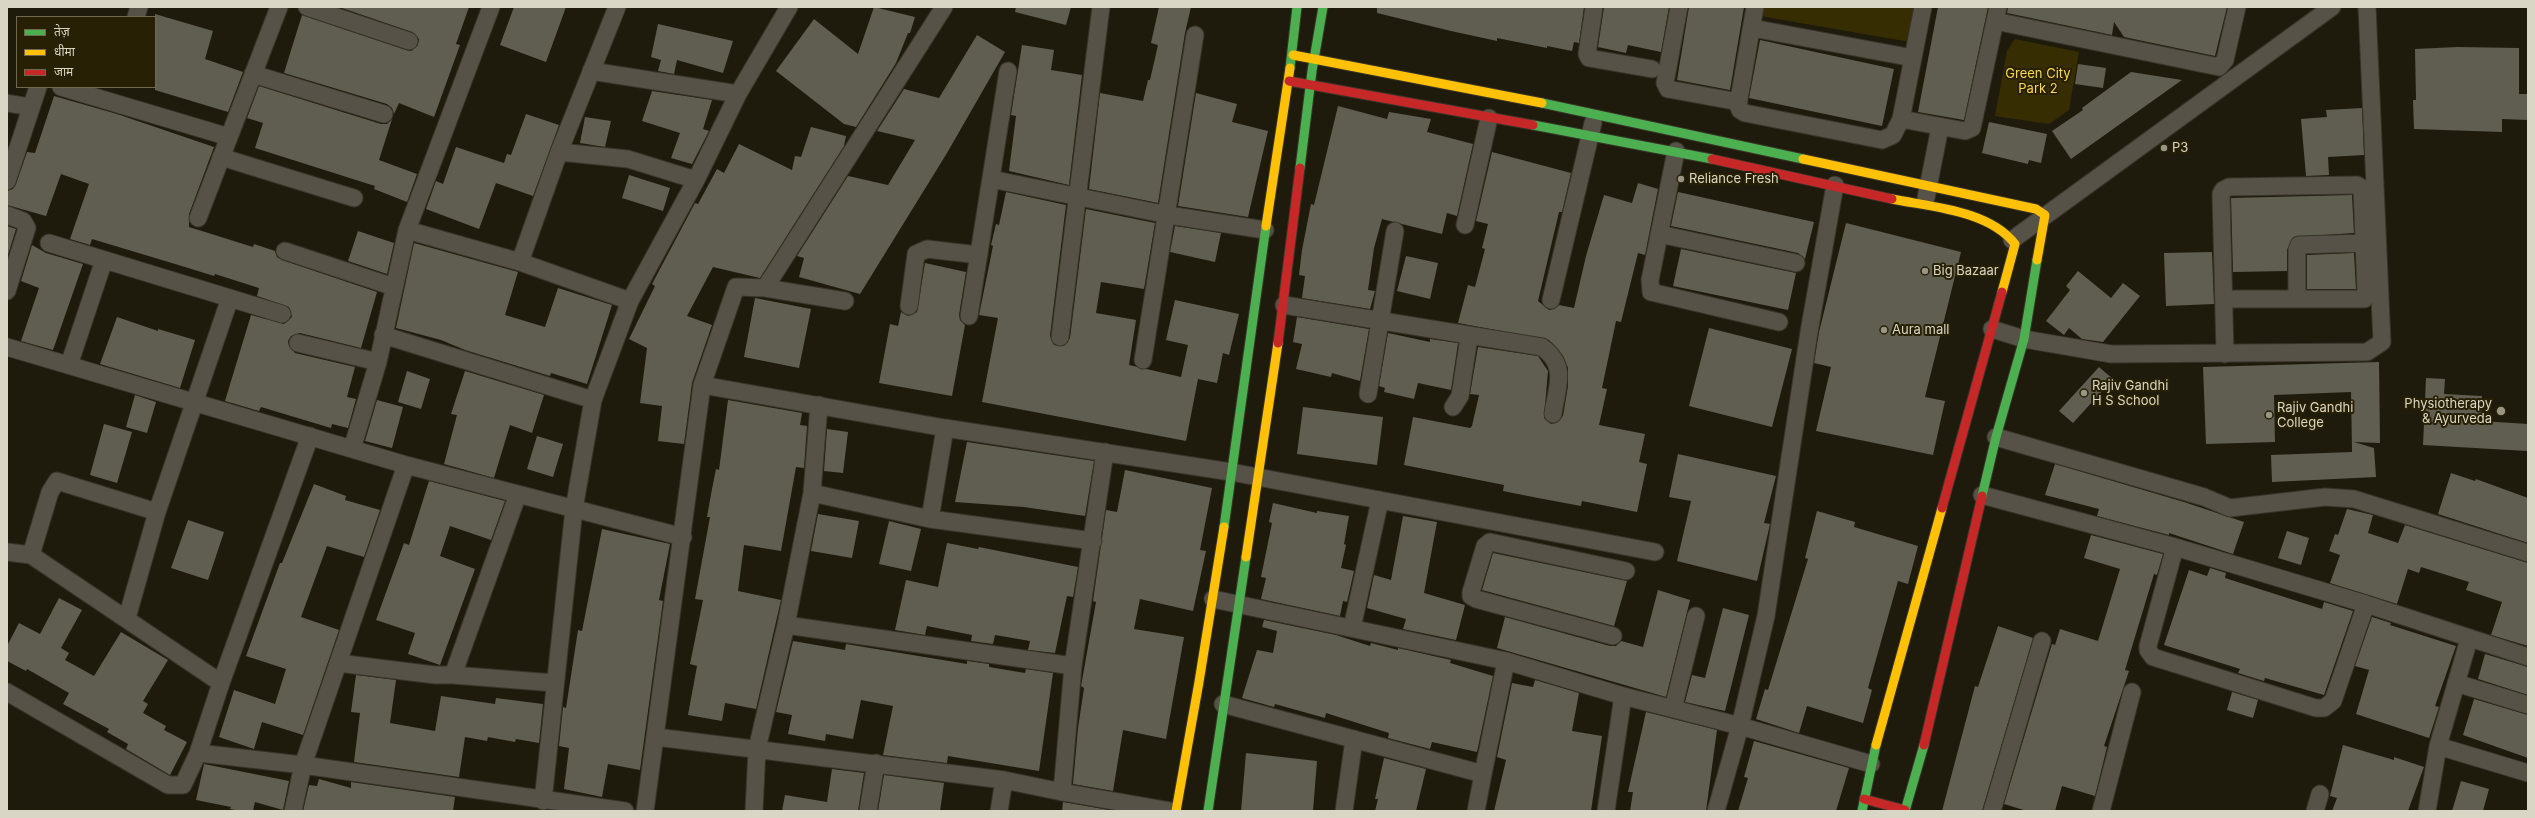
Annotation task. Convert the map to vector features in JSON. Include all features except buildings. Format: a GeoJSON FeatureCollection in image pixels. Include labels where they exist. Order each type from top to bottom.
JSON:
{"type":"FeatureCollection","features":[{"type":"Feature","properties":{"kind":"street"},"geometry":{"type":"LineString","coordinates":[[198,218],[279,7]]}},
{"type":"Feature","properties":{"kind":"street"},"geometry":{"type":"LineString","coordinates":[[307,7],[409,41]]}},
{"type":"Feature","properties":{"kind":"street"},"geometry":{"type":"LineString","coordinates":[[352,449],[378,362],[408,230],[491,7]]}},
{"type":"Feature","properties":{"kind":"street"},"geometry":{"type":"LineString","coordinates":[[520,262],[559,152],[617,7]]}},
{"type":"Feature","properties":{"kind":"street"},"geometry":{"type":"LineString","coordinates":[[543,801],[574,509],[593,400],[630,300],[696,180],[738,94],[789,7]]}},
{"type":"Feature","properties":{"kind":"street"},"geometry":{"type":"LineString","coordinates":[[765,288],[944,7]]}},
{"type":"Feature","properties":{"kind":"street"},"geometry":{"type":"LineString","coordinates":[[1060,337],[1101,7]]}},
{"type":"Feature","properties":{"kind":"street"},"geometry":{"type":"LineString","coordinates":[[1176,811],[1199,695],[1265,230],[1293,55],[1297,7]]}},
{"type":"Feature","properties":{"kind":"street"},"geometry":{"type":"LineString","coordinates":[[1208,811],[1257,476],[1284,305],[1290,241],[1323,7]]}},
{"type":"Feature","properties":{"kind":"street"},"geometry":{"type":"LineString","coordinates":[[1594,7],[1587,54],[1589,58],[1652,69]]}},
{"type":"Feature","properties":{"kind":"street"},"geometry":{"type":"LineString","coordinates":[[1679,7],[1665,83],[1668,89],[1739,102]]}},
{"type":"Feature","properties":{"kind":"street"},"geometry":{"type":"LineString","coordinates":[[1755,7],[1739,102],[1740,110],[1744,113],[1882,140],[1893,135],[1901,119],[1923,7]]}},
{"type":"Feature","properties":{"kind":"street"},"geometry":{"type":"LineString","coordinates":[[1901,119],[1965,131],[1972,128],[1996,14],[2219,67],[2225,60],[2237,7]]}},
{"type":"Feature","properties":{"kind":"street"},"geometry":{"type":"LineString","coordinates":[[2012,240],[2045,216],[2057,205],[2332,7]]}},
{"type":"Feature","properties":{"kind":"street"},"geometry":{"type":"LineString","coordinates":[[1992,329],[2024,339],[2110,354],[2367,352],[2382,342],[2367,7]]}},
{"type":"Feature","properties":{"kind":"street"},"geometry":{"type":"LineString","coordinates":[[1752,28],[1913,58]]}},
{"type":"Feature","properties":{"kind":"street"},"geometry":{"type":"LineString","coordinates":[[1143,360],[1168,215],[1195,35]]}},
{"type":"Feature","properties":{"kind":"street"},"geometry":{"type":"LineString","coordinates":[[1293,55],[1494,93],[1595,116],[1680,131],[2021,205],[2036,209],[2045,216]]}},
{"type":"Feature","properties":{"kind":"street"},"geometry":{"type":"LineString","coordinates":[[591,71],[738,94]]}},
{"type":"Feature","properties":{"kind":"street"},"geometry":{"type":"LineString","coordinates":[[969,316],[1008,71]]}},
{"type":"Feature","properties":{"kind":"street"},"geometry":{"type":"LineString","coordinates":[[253,74],[384,114]]}},
{"type":"Feature","properties":{"kind":"street"},"geometry":{"type":"LineString","coordinates":[[1289,81],[1676,151],[1925,206],[1997,225],[2006,230],[2015,244],[1871,764],[1862,811]]}},
{"type":"Feature","properties":{"kind":"street"},"geometry":{"type":"LineString","coordinates":[[7,181],[30,107],[38,88]]}},
{"type":"Feature","properties":{"kind":"street"},"geometry":{"type":"LineString","coordinates":[[64,88],[229,137]]}},
{"type":"Feature","properties":{"kind":"street"},"geometry":{"type":"LineString","coordinates":[[7,103],[30,107]]}},
{"type":"Feature","properties":{"kind":"street"},"geometry":{"type":"LineString","coordinates":[[1551,300],[1595,116]]}},
{"type":"Feature","properties":{"kind":"street"},"geometry":{"type":"LineString","coordinates":[[1465,225],[1489,118]]}},
{"type":"Feature","properties":{"kind":"street"},"geometry":{"type":"LineString","coordinates":[[1925,206],[1940,127]]}},
{"type":"Feature","properties":{"kind":"street"},"geometry":{"type":"LineString","coordinates":[[1676,151],[1649,287],[1651,292],[1779,322]]}},
{"type":"Feature","properties":{"kind":"street"},"geometry":{"type":"LineString","coordinates":[[559,152],[628,159],[696,180]]}},
{"type":"Feature","properties":{"kind":"street"},"geometry":{"type":"LineString","coordinates":[[221,157],[354,198]]}},
{"type":"Feature","properties":{"kind":"street"},"geometry":{"type":"LineString","coordinates":[[991,179],[1168,215],[1265,230]]}},
{"type":"Feature","properties":{"kind":"street"},"geometry":{"type":"LineString","coordinates":[[1716,811],[1740,726],[1766,616],[1809,332],[1835,185]]}},
{"type":"Feature","properties":{"kind":"street"},"geometry":{"type":"LineString","coordinates":[[2224,299],[2364,299],[2366,294],[2364,190],[2360,186],[2225,188],[2222,194],[2225,354]]}},
{"type":"Feature","properties":{"kind":"street"},"geometry":{"type":"LineString","coordinates":[[7,216],[23,221],[27,228],[7,291]]}},
{"type":"Feature","properties":{"kind":"street"},"geometry":{"type":"LineString","coordinates":[[1864,799],[1906,811],[1918,769],[1996,437],[2024,339],[2045,216]]}},
{"type":"Feature","properties":{"kind":"street"},"geometry":{"type":"LineString","coordinates":[[408,230],[520,262],[630,300]]}},
{"type":"Feature","properties":{"kind":"street"},"geometry":{"type":"LineString","coordinates":[[1368,394],[1395,231]]}},
{"type":"Feature","properties":{"kind":"street"},"geometry":{"type":"LineString","coordinates":[[1659,234],[1796,263]]}},
{"type":"Feature","properties":{"kind":"street"},"geometry":{"type":"LineString","coordinates":[[48,243],[282,314]]}},
{"type":"Feature","properties":{"kind":"street"},"geometry":{"type":"LineString","coordinates":[[2297,299],[2297,250],[2299,245],[2365,243]]}},
{"type":"Feature","properties":{"kind":"street"},"geometry":{"type":"LineString","coordinates":[[909,306],[916,254],[928,250],[979,255]]}},
{"type":"Feature","properties":{"kind":"street"},"geometry":{"type":"LineString","coordinates":[[285,251],[394,287]]}},
{"type":"Feature","properties":{"kind":"street"},"geometry":{"type":"LineString","coordinates":[[69,366],[104,260]]}},
{"type":"Feature","properties":{"kind":"street"},"geometry":{"type":"LineString","coordinates":[[645,811],[683,537],[702,385],[736,287],[765,288],[844,301]]}},
{"type":"Feature","properties":{"kind":"street"},"geometry":{"type":"LineString","coordinates":[[127,618],[157,512],[230,298]]}},
{"type":"Feature","properties":{"kind":"street"},"geometry":{"type":"LineString","coordinates":[[1284,305],[1468,337],[1542,347],[1554,356],[1559,371],[1553,414]]}},
{"type":"Feature","properties":{"kind":"street"},"geometry":{"type":"LineString","coordinates":[[383,335],[593,400]]}},
{"type":"Feature","properties":{"kind":"street"},"geometry":{"type":"LineString","coordinates":[[1453,407],[1460,396],[1468,337]]}},
{"type":"Feature","properties":{"kind":"street"},"geometry":{"type":"LineString","coordinates":[[298,343],[378,362]]}},
{"type":"Feature","properties":{"kind":"street"},"geometry":{"type":"LineString","coordinates":[[7,347],[406,465],[683,537]]}},
{"type":"Feature","properties":{"kind":"street"},"geometry":{"type":"LineString","coordinates":[[702,385],[945,428],[1257,476],[1654,552]]}},
{"type":"Feature","properties":{"kind":"street"},"geometry":{"type":"LineString","coordinates":[[754,811],[758,749],[786,625],[812,494],[819,405]]}},
{"type":"Feature","properties":{"kind":"street"},"geometry":{"type":"LineString","coordinates":[[930,519],[945,428]]}},
{"type":"Feature","properties":{"kind":"street"},"geometry":{"type":"LineString","coordinates":[[7,692],[168,785],[183,785],[198,753],[221,683],[310,436]]}},
{"type":"Feature","properties":{"kind":"street"},"geometry":{"type":"LineString","coordinates":[[1996,437],[2204,497],[2230,508],[2325,497],[2354,499],[2528,553]]}},
{"type":"Feature","properties":{"kind":"street"},"geometry":{"type":"LineString","coordinates":[[1062,792],[1073,666],[1093,541],[1105,452]]}},
{"type":"Feature","properties":{"kind":"street"},"geometry":{"type":"LineString","coordinates":[[293,811],[303,765],[406,465]]}},
{"type":"Feature","properties":{"kind":"street"},"geometry":{"type":"LineString","coordinates":[[31,555],[50,492],[57,481],[157,512]]}},
{"type":"Feature","properties":{"kind":"street"},"geometry":{"type":"LineString","coordinates":[[453,675],[518,494]]}},
{"type":"Feature","properties":{"kind":"street"},"geometry":{"type":"LineString","coordinates":[[812,494],[930,519],[1093,541]]}},
{"type":"Feature","properties":{"kind":"street"},"geometry":{"type":"LineString","coordinates":[[1982,495],[2175,547],[2366,604],[2469,639],[2528,657]]}},
{"type":"Feature","properties":{"kind":"street"},"geometry":{"type":"LineString","coordinates":[[1352,628],[1380,500]]}},
{"type":"Feature","properties":{"kind":"street"},"geometry":{"type":"LineString","coordinates":[[1557,555],[1561,534]]}},
{"type":"Feature","properties":{"kind":"street"},"geometry":{"type":"LineString","coordinates":[[1613,636],[1471,596],[1486,546],[1490,542],[1626,570]]}},
{"type":"Feature","properties":{"kind":"street"},"geometry":{"type":"LineString","coordinates":[[2175,547],[2148,646],[2150,653],[2153,656],[2316,708],[2324,708],[2333,701],[2366,604]]}},
{"type":"Feature","properties":{"kind":"street"},"geometry":{"type":"LineString","coordinates":[[7,552],[31,555],[127,618],[221,683]]}},
{"type":"Feature","properties":{"kind":"street"},"geometry":{"type":"LineString","coordinates":[[1213,599],[1239,603],[1506,661],[1624,696],[1740,726],[1871,764]]}},
{"type":"Feature","properties":{"kind":"street"},"geometry":{"type":"LineString","coordinates":[[1673,709],[1696,616]]}},
{"type":"Feature","properties":{"kind":"street"},"geometry":{"type":"LineString","coordinates":[[786,625],[1073,666]]}},
{"type":"Feature","properties":{"kind":"street"},"geometry":{"type":"LineString","coordinates":[[2427,811],[2438,746],[2469,639]]}},
{"type":"Feature","properties":{"kind":"street"},"geometry":{"type":"LineString","coordinates":[[1992,811],[2042,641]]}},
{"type":"Feature","properties":{"kind":"street"},"geometry":{"type":"LineString","coordinates":[[1476,811],[1506,661]]}},
{"type":"Feature","properties":{"kind":"street"},"geometry":{"type":"LineString","coordinates":[[338,663],[453,675],[555,683]]}},
{"type":"Feature","properties":{"kind":"street"},"geometry":{"type":"LineString","coordinates":[[2456,683],[2528,705]]}},
{"type":"Feature","properties":{"kind":"street"},"geometry":{"type":"LineString","coordinates":[[2100,811],[2132,692]]}},
{"type":"Feature","properties":{"kind":"street"},"geometry":{"type":"LineString","coordinates":[[1606,811],[1624,696]]}},
{"type":"Feature","properties":{"kind":"street"},"geometry":{"type":"LineString","coordinates":[[1223,704],[1483,774]]}},
{"type":"Feature","properties":{"kind":"street"},"geometry":{"type":"LineString","coordinates":[[656,737],[1004,780],[1062,792],[1171,811]]}},
{"type":"Feature","properties":{"kind":"street"},"geometry":{"type":"LineString","coordinates":[[1344,811],[1354,739]]}},
{"type":"Feature","properties":{"kind":"street"},"geometry":{"type":"LineString","coordinates":[[2438,746],[2528,773]]}},
{"type":"Feature","properties":{"kind":"street"},"geometry":{"type":"LineString","coordinates":[[198,753],[303,765],[543,801],[625,811]]}},
{"type":"Feature","properties":{"kind":"street"},"geometry":{"type":"LineString","coordinates":[[868,811],[876,763]]}},
{"type":"Feature","properties":{"kind":"street"},"geometry":{"type":"LineString","coordinates":[[999,811],[1004,780]]}},
{"type":"Feature","properties":{"kind":"street"},"geometry":{"type":"LineString","coordinates":[[2315,811],[2320,794]]}},
{"type":"Feature","properties":{"kind":"green space"},"geometry":{"type":"Polygon","coordinates":[[[1755,7],[1922,7],[1916,43],[1754,15],[1755,7]]]}},
{"type":"Feature","properties":{"kind":"green space","name":"Green City Park 2"},"geometry":{"type":"Polygon","coordinates":[[[2015,39],[2079,52],[2069,110],[2049,124],[1995,116],[2007,51],[2015,39]]]}},
{"type":"Feature","properties":{"kind":"traffic: fast"},"geometry":{"type":"LineString","coordinates":[[1290,68],[1297,7]]}},
{"type":"Feature","properties":{"kind":"traffic: fast"},"geometry":{"type":"LineString","coordinates":[[1300,168],[1312,71],[1323,7]]}},
{"type":"Feature","properties":{"kind":"traffic: fast"},"geometry":{"type":"LineString","coordinates":[[1542,103],[1803,159]]}},
{"type":"Feature","properties":{"kind":"traffic: fast"},"geometry":{"type":"LineString","coordinates":[[1533,125],[1712,159]]}},
{"type":"Feature","properties":{"kind":"traffic: fast"},"geometry":{"type":"LineString","coordinates":[[1224,527],[1266,226]]}},
{"type":"Feature","properties":{"kind":"traffic: fast"},"geometry":{"type":"LineString","coordinates":[[1982,496],[1996,437],[2024,339],[2037,260]]}},
{"type":"Feature","properties":{"kind":"traffic: fast"},"geometry":{"type":"LineString","coordinates":[[1208,811],[1246,557]]}},
{"type":"Feature","properties":{"kind":"traffic: fast"},"geometry":{"type":"LineString","coordinates":[[1862,811],[1876,745]]}},
{"type":"Feature","properties":{"kind":"traffic: fast"},"geometry":{"type":"LineString","coordinates":[[1905,811],[1924,745]]}},
{"type":"Feature","properties":{"kind":"traffic: slow"},"geometry":{"type":"LineString","coordinates":[[1293,55],[1542,103]]}},
{"type":"Feature","properties":{"kind":"traffic: slow"},"geometry":{"type":"LineString","coordinates":[[1266,226],[1290,68]]}},
{"type":"Feature","properties":{"kind":"traffic: slow"},"geometry":{"type":"LineString","coordinates":[[1803,159],[2036,209],[2045,215],[2037,260]]}},
{"type":"Feature","properties":{"kind":"traffic: slow"},"geometry":{"type":"LineString","coordinates":[[1892,199],[1941,208],[1975,217],[2004,233],[2015,244],[2002,292]]}},
{"type":"Feature","properties":{"kind":"traffic: slow"},"geometry":{"type":"LineString","coordinates":[[1246,557],[1278,343]]}},
{"type":"Feature","properties":{"kind":"traffic: slow"},"geometry":{"type":"LineString","coordinates":[[1876,745],[1942,508]]}},
{"type":"Feature","properties":{"kind":"traffic: slow"},"geometry":{"type":"LineString","coordinates":[[1176,811],[1224,527]]}},
{"type":"Feature","properties":{"kind":"traffic: jam"},"geometry":{"type":"LineString","coordinates":[[1289,81],[1533,125]]}},
{"type":"Feature","properties":{"kind":"traffic: jam"},"geometry":{"type":"LineString","coordinates":[[1712,159],[1892,199]]}},
{"type":"Feature","properties":{"kind":"traffic: jam"},"geometry":{"type":"LineString","coordinates":[[1278,343],[1300,168]]}},
{"type":"Feature","properties":{"kind":"traffic: jam"},"geometry":{"type":"LineString","coordinates":[[1942,508],[2002,292]]}},
{"type":"Feature","properties":{"kind":"traffic: jam"},"geometry":{"type":"LineString","coordinates":[[1924,745],[1982,496]]}},
{"type":"Feature","properties":{"kind":"traffic: jam"},"geometry":{"type":"LineString","coordinates":[[1864,799],[1905,810]]}},
{"type":"Feature","properties":{"kind":"place","name":"P3"},"geometry":{"type":"Point","coordinates":[2164,148]}},
{"type":"Feature","properties":{"kind":"place","name":"Reliance Fresh"},"geometry":{"type":"Point","coordinates":[1681,179]}},
{"type":"Feature","properties":{"kind":"place","name":"Big Bazaar"},"geometry":{"type":"Point","coordinates":[1925,271]}},
{"type":"Feature","properties":{"kind":"place","name":"Aura mall"},"geometry":{"type":"Point","coordinates":[1884,330]}},
{"type":"Feature","properties":{"kind":"place","name":"Rajiv Gandhi H S School"},"geometry":{"type":"Point","coordinates":[2084,393]}},
{"type":"Feature","properties":{"kind":"place","name":"Physiotherapy & Ayurveda"},"geometry":{"type":"Point","coordinates":[2501,411]}},
{"type":"Feature","properties":{"kind":"place","name":"Rajiv Gandhi College"},"geometry":{"type":"Point","coordinates":[2269,415]}}]}
